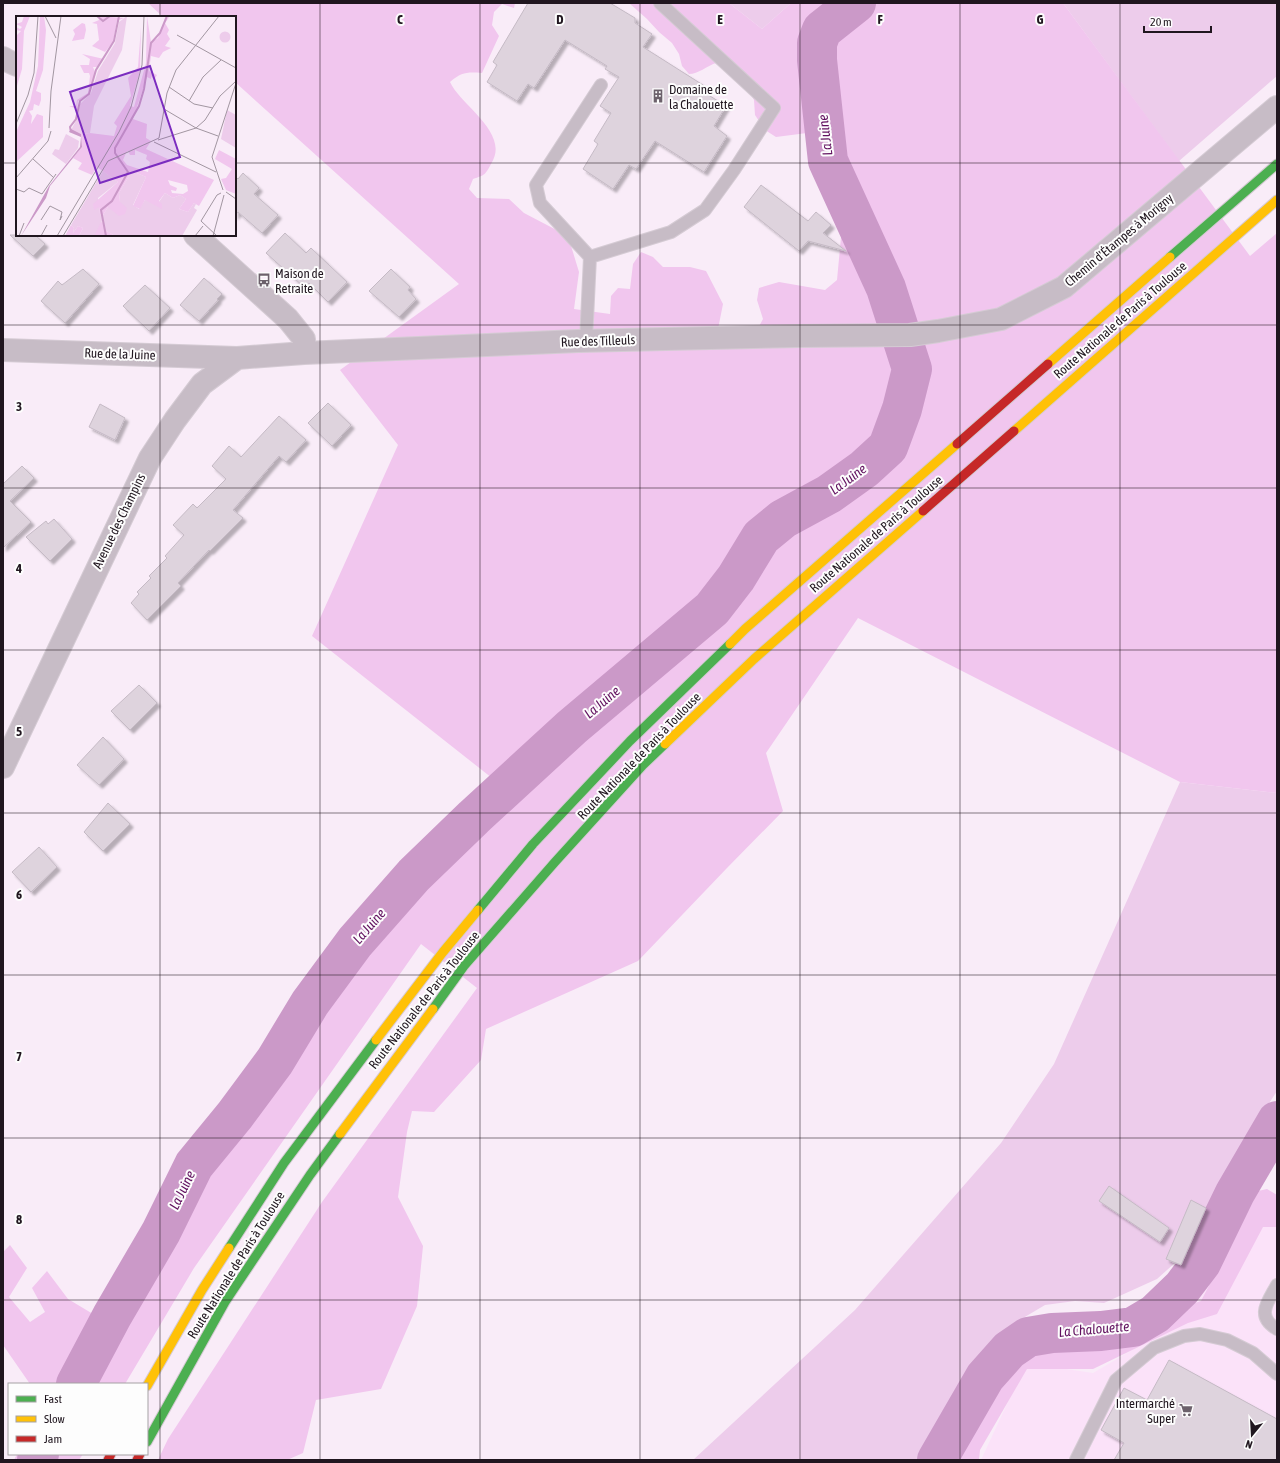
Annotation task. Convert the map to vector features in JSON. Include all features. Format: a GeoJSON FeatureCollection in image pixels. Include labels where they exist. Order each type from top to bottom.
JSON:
{"type":"FeatureCollection","features":[{"type":"Feature","properties":{"kind":"main road","name":"Route Nationale de Paris à Toulouse"},"geometry":{"type":"LineString","coordinates":[[148,1384],[202,1290],[284,1163],[443,952],[533,844],[630,741],[745,629],[1277,164]]}},
{"type":"Feature","properties":{"kind":"main road","name":"Route Nationale de Paris à Toulouse"},"geometry":{"type":"LineString","coordinates":[[148,1440],[225,1302],[310,1174],[464,966],[555,862],[643,765],[754,659],[1277,200]]}},
{"type":"Feature","properties":{"kind":"street"},"geometry":{"type":"LineString","coordinates":[[3,58],[16,65]]}},
{"type":"Feature","properties":{"kind":"street","name":"Chemin d'Étampes à Morigny"},"geometry":{"type":"LineString","coordinates":[[891,335],[938,332],[1001,319],[1064,288],[1277,108]]}},
{"type":"Feature","properties":{"kind":"street"},"geometry":{"type":"LineString","coordinates":[[196,236],[288,319],[304,339],[304,353],[237,358]]}},
{"type":"Feature","properties":{"kind":"street","name":"Rue des Tilleuls"},"geometry":{"type":"LineString","coordinates":[[304,353],[586,342],[891,335]]}},
{"type":"Feature","properties":{"kind":"street","name":"Rue de la Juine"},"geometry":{"type":"LineString","coordinates":[[3,350],[237,358]]}},
{"type":"Feature","properties":{"kind":"street","name":"Avenue des Champins"},"geometry":{"type":"LineString","coordinates":[[3,766],[150,458],[175,420],[202,384],[237,358]]}},
{"type":"Feature","properties":{"kind":"lane"},"geometry":{"type":"LineString","coordinates":[[590,257],[671,232],[705,210],[734,170],[774,108],[660,3]]}},
{"type":"Feature","properties":{"kind":"lane"},"geometry":{"type":"LineString","coordinates":[[586,342],[590,257],[540,203],[536,185],[601,85]]}},
{"type":"Feature","properties":{"kind":"lane"},"geometry":{"type":"LineString","coordinates":[[1277,1285],[1265,1309],[1264,1317],[1277,1329]]}},
{"type":"Feature","properties":{"kind":"lane"},"geometry":{"type":"LineString","coordinates":[[1076,1460],[1116,1380],[1154,1348],[1184,1336],[1200,1334],[1227,1340],[1253,1354],[1277,1374]]}},
{"type":"Feature","properties":{"kind":"shaded area"},"geometry":{"type":"Polygon","coordinates":[[[148,3],[515,3],[514,8],[502,4],[494,12],[492,25],[499,36],[482,73],[465,73],[450,82],[456,91],[482,120],[495,141],[495,153],[491,164],[484,174],[473,179],[469,189],[477,198],[509,199],[524,213],[568,236],[579,272],[574,309],[610,314],[611,296],[618,288],[630,289],[633,264],[641,252],[653,257],[663,267],[690,267],[706,271],[723,304],[718,329],[757,330],[763,319],[757,300],[759,288],[779,282],[825,290],[837,280],[842,227],[832,186],[807,133],[776,137],[765,130],[755,115],[754,100],[747,86],[716,63],[696,73],[689,74],[682,66],[679,54],[672,43],[629,3],[729,3],[762,29],[791,3],[1063,3],[1250,256],[1277,233],[1277,793],[1180,782],[858,618],[766,753],[783,811],[638,961],[486,1029],[481,1060],[434,1112],[412,1111],[407,1132],[398,1197],[423,1246],[417,1306],[381,1389],[316,1400],[303,1453],[287,1460],[158,1460],[168,1439],[322,1202],[477,988],[421,944],[194,1268],[126,1383],[29,1383],[3,1345],[3,1252],[10,1245],[27,1268],[9,1297],[30,1322],[45,1312],[32,1288],[47,1271],[68,1299],[93,1314],[191,1146],[371,906],[492,778],[312,636],[398,445],[340,370],[459,284],[236,83],[236,16],[162,16],[148,3]]]}},
{"type":"Feature","properties":{"kind":"shaded area"},"geometry":{"type":"Polygon","coordinates":[[[729,3],[791,3],[762,29],[729,3]]]}},
{"type":"Feature","properties":{"kind":"shaded area"},"geometry":{"type":"Polygon","coordinates":[[[1063,3],[1277,3],[1277,76],[1179,161],[1063,3]]]}},
{"type":"Feature","properties":{"kind":"shaded area"},"geometry":{"type":"Polygon","coordinates":[[[1180,782],[1277,793],[1277,1091],[1230,1163],[1196,1244],[1157,1279],[1104,1303],[1075,1301],[1045,1305],[1008,1327],[987,1346],[941,1426],[916,1460],[693,1460],[855,1310],[1001,1143],[1054,1064],[1180,782]]]}},
{"type":"Feature","properties":{"kind":"shaded area"},"geometry":{"type":"Polygon","coordinates":[[[1254,1187],[1277,1203],[1277,1460],[981,1460],[1026,1363],[1093,1373],[1187,1318],[1254,1187]]]}},
{"type":"Feature","properties":{"kind":"shaded area"},"geometry":{"type":"Polygon","coordinates":[[[1267,1189],[1277,1195],[1277,1227],[1263,1227],[1217,1314],[1188,1323],[1093,1369],[1027,1369],[980,1450],[979,1460],[948,1460],[981,1405],[1017,1352],[1042,1340],[1071,1339],[1145,1328],[1172,1311],[1201,1301],[1258,1191],[1267,1189]]]}},
{"type":"Feature","properties":{"kind":"shaded area"},"geometry":{"type":"Polygon","coordinates":[[[16,1455],[82,1455],[79,1460],[14,1460],[16,1455]]]}},
{"type":"Feature","properties":{"kind":"building","name":"Domaine de la Chalouette"},"geometry":{"type":"Polygon","coordinates":[[[528,3],[610,3],[635,18],[635,23],[652,34],[643,47],[703,85],[702,91],[726,106],[714,126],[727,136],[704,172],[655,141],[636,169],[629,165],[613,189],[583,169],[598,144],[594,141],[611,113],[600,106],[619,77],[605,69],[607,66],[565,40],[534,88],[528,84],[517,101],[487,82],[497,65],[493,62],[528,3]]]}},
{"type":"Feature","properties":{"kind":"building"},"geometry":{"type":"Polygon","coordinates":[[[243,173],[259,188],[254,194],[278,215],[262,233],[238,212],[236,215],[236,177],[238,179],[243,173]]]}},
{"type":"Feature","properties":{"kind":"building"},"geometry":{"type":"Polygon","coordinates":[[[761,185],[808,221],[816,212],[831,225],[823,233],[846,251],[808,241],[799,251],[744,207],[761,185]]]}},
{"type":"Feature","properties":{"kind":"building"},"geometry":{"type":"Polygon","coordinates":[[[285,233],[306,253],[311,248],[347,282],[328,302],[309,283],[304,287],[266,253],[285,233]]]}},
{"type":"Feature","properties":{"kind":"building"},"geometry":{"type":"Polygon","coordinates":[[[10,235],[36,236],[45,244],[33,256],[10,235]]]}},
{"type":"Feature","properties":{"kind":"building"},"geometry":{"type":"Polygon","coordinates":[[[83,269],[99,284],[65,323],[41,301],[58,281],[62,285],[83,269]]]}},
{"type":"Feature","properties":{"kind":"building"},"geometry":{"type":"Polygon","coordinates":[[[391,269],[410,287],[408,290],[416,299],[399,317],[369,291],[391,269]]]}},
{"type":"Feature","properties":{"kind":"building"},"geometry":{"type":"Polygon","coordinates":[[[204,278],[222,294],[199,321],[180,305],[204,278]]]}},
{"type":"Feature","properties":{"kind":"building"},"geometry":{"type":"Polygon","coordinates":[[[145,285],[170,308],[149,331],[123,306],[145,285]]]}},
{"type":"Feature","properties":{"kind":"building"},"geometry":{"type":"Polygon","coordinates":[[[328,403],[351,425],[332,446],[308,423],[328,403]]]}},
{"type":"Feature","properties":{"kind":"building"},"geometry":{"type":"Polygon","coordinates":[[[100,404],[125,418],[115,440],[89,427],[100,404]]]}},
{"type":"Feature","properties":{"kind":"building"},"geometry":{"type":"Polygon","coordinates":[[[279,416],[306,440],[286,462],[279,456],[233,510],[243,518],[210,551],[209,550],[178,583],[181,586],[147,620],[131,603],[139,594],[137,592],[151,578],[149,576],[167,558],[165,556],[184,535],[173,525],[193,504],[197,508],[226,479],[212,466],[229,446],[241,457],[279,416]]]}},
{"type":"Feature","properties":{"kind":"building"},"geometry":{"type":"Polygon","coordinates":[[[22,466],[34,478],[10,501],[31,522],[3,548],[3,484],[22,466]]]}},
{"type":"Feature","properties":{"kind":"building"},"geometry":{"type":"Polygon","coordinates":[[[54,519],[72,539],[50,561],[26,537],[46,521],[48,524],[54,519]]]}},
{"type":"Feature","properties":{"kind":"building"},"geometry":{"type":"Polygon","coordinates":[[[139,685],[157,703],[130,730],[111,711],[139,685]]]}},
{"type":"Feature","properties":{"kind":"building"},"geometry":{"type":"Polygon","coordinates":[[[103,737],[124,759],[99,785],[77,765],[103,737]]]}},
{"type":"Feature","properties":{"kind":"building"},"geometry":{"type":"Polygon","coordinates":[[[108,803],[130,824],[103,851],[84,832],[108,803]]]}},
{"type":"Feature","properties":{"kind":"building"},"geometry":{"type":"Polygon","coordinates":[[[39,847],[57,867],[31,892],[12,872],[39,847]]]}},
{"type":"Feature","properties":{"kind":"building"},"geometry":{"type":"Polygon","coordinates":[[[1109,1186],[1169,1228],[1160,1242],[1099,1201],[1109,1186]]]}},
{"type":"Feature","properties":{"kind":"building"},"geometry":{"type":"Polygon","coordinates":[[[1191,1200],[1206,1208],[1181,1265],[1166,1259],[1191,1200]]]}},
{"type":"Feature","properties":{"kind":"building","name":"Intermarché Super"},"geometry":{"type":"Polygon","coordinates":[[[1169,1360],[1277,1419],[1277,1460],[1114,1460],[1124,1443],[1101,1430],[1124,1388],[1147,1400],[1169,1360]]]}},
{"type":"Feature","properties":{"kind":"waterway","name":"La Juine"},"geometry":{"type":"LineString","coordinates":[[77,1383],[112,1316],[161,1232],[194,1165],[235,1115],[275,1061],[310,1003],[355,942],[414,875],[474,817],[572,727],[712,609],[736,578],[761,537],[783,519],[829,494],[864,469],[888,447],[902,409],[912,369],[886,288],[828,161],[817,60],[817,43],[822,30],[856,3]]}},
{"type":"Feature","properties":{"kind":"waterway","name":"La Chalouette"},"geometry":{"type":"LineString","coordinates":[[937,1460],[985,1377],[1009,1350],[1028,1337],[1052,1333],[1101,1331],[1133,1327],[1155,1314],[1182,1288],[1201,1263],[1235,1193],[1277,1121]]}},
{"type":"Feature","properties":{"kind":"waterway","name":"La Juine"},"geometry":{"type":"LineString","coordinates":[[37,1460],[39,1455]]}},
{"type":"Feature","properties":{"kind":"traffic: fast"},"geometry":{"type":"LineString","coordinates":[[1170,257],[1277,164]]}},
{"type":"Feature","properties":{"kind":"traffic: fast"},"geometry":{"type":"LineString","coordinates":[[478,910],[533,844],[630,741],[730,644]]}},
{"type":"Feature","properties":{"kind":"traffic: fast"},"geometry":{"type":"LineString","coordinates":[[433,1009],[464,966],[555,862],[643,765],[665,744]]}},
{"type":"Feature","properties":{"kind":"traffic: fast"},"geometry":{"type":"LineString","coordinates":[[229,1248],[284,1163],[376,1040]]}},
{"type":"Feature","properties":{"kind":"traffic: fast"},"geometry":{"type":"LineString","coordinates":[[148,1440],[225,1302],[310,1175],[340,1134]]}},
{"type":"Feature","properties":{"kind":"traffic: slow"},"geometry":{"type":"LineString","coordinates":[[1014,431],[1277,200]]}},
{"type":"Feature","properties":{"kind":"traffic: slow"},"geometry":{"type":"LineString","coordinates":[[1048,364],[1170,257]]}},
{"type":"Feature","properties":{"kind":"traffic: slow"},"geometry":{"type":"LineString","coordinates":[[730,644],[745,629],[957,444]]}},
{"type":"Feature","properties":{"kind":"traffic: slow"},"geometry":{"type":"LineString","coordinates":[[665,744],[754,659],[923,511]]}},
{"type":"Feature","properties":{"kind":"traffic: slow"},"geometry":{"type":"LineString","coordinates":[[376,1040],[443,952],[478,910]]}},
{"type":"Feature","properties":{"kind":"traffic: slow"},"geometry":{"type":"LineString","coordinates":[[340,1134],[433,1009]]}},
{"type":"Feature","properties":{"kind":"traffic: slow"},"geometry":{"type":"LineString","coordinates":[[148,1384],[202,1290],[229,1248]]}},
{"type":"Feature","properties":{"kind":"traffic: jam"},"geometry":{"type":"LineString","coordinates":[[957,444],[1048,364]]}},
{"type":"Feature","properties":{"kind":"traffic: jam"},"geometry":{"type":"LineString","coordinates":[[923,511],[1014,431]]}},
{"type":"Feature","properties":{"kind":"traffic: jam"},"geometry":{"type":"LineString","coordinates":[[108,1460],[110,1455]]}},
{"type":"Feature","properties":{"kind":"traffic: jam"},"geometry":{"type":"LineString","coordinates":[[137,1460],[140,1455]]}},
{"type":"Feature","properties":{"kind":"place","name":"Domaine de la Chalouette"},"geometry":{"type":"Point","coordinates":[658,96]}},
{"type":"Feature","properties":{"kind":"place","name":"Maison de Retraite"},"geometry":{"type":"Point","coordinates":[264,280]}},
{"type":"Feature","properties":{"kind":"place","name":"Intermarché Super"},"geometry":{"type":"Point","coordinates":[1186,1410]}}]}
